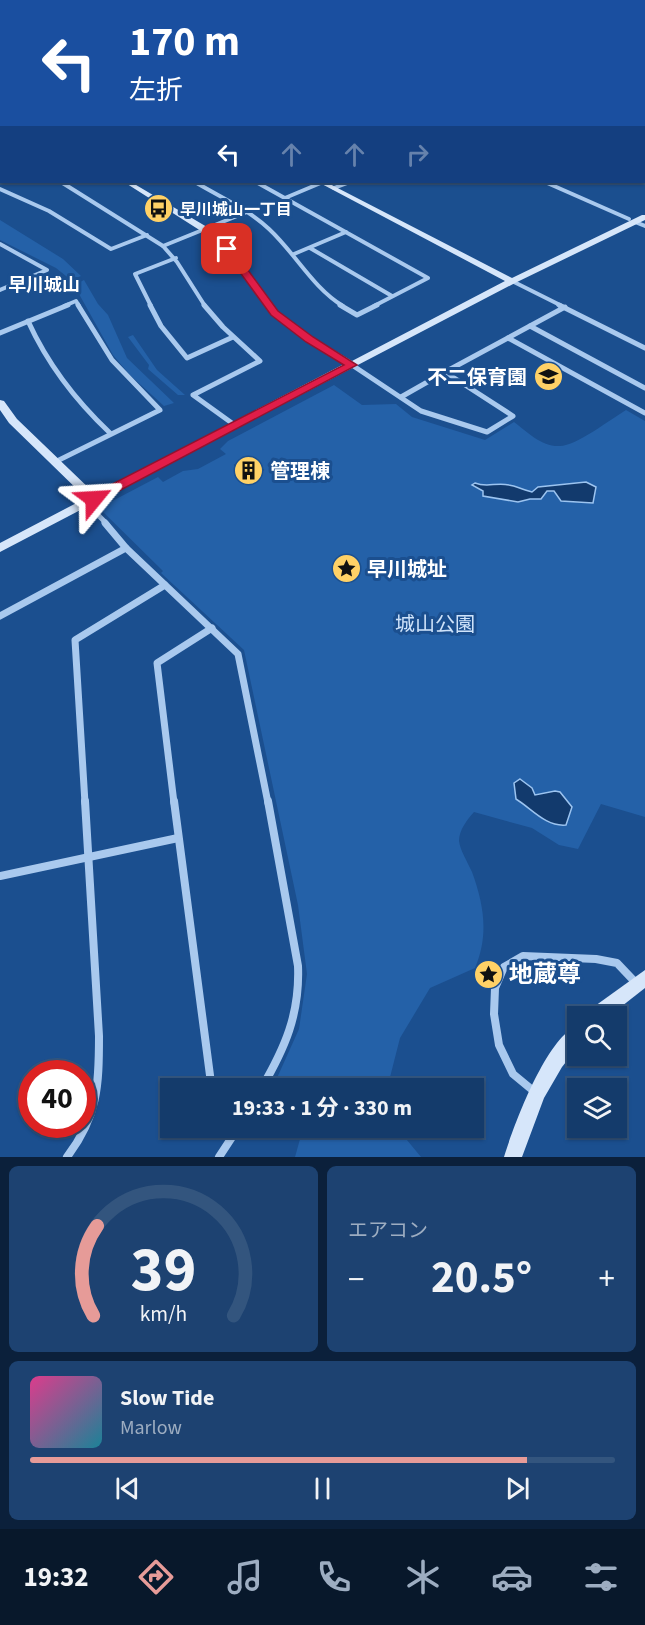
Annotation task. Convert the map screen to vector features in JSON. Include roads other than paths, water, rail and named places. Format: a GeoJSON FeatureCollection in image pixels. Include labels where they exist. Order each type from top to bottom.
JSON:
{"type":"FeatureCollection","features":[{"type":"Feature","properties":{"kind":"street"},"geometry":{"type":"LineString","coordinates":[[64,183],[163,246],[176,258],[212,314],[233,338],[260,361],[194,395],[236,426]]}},
{"type":"Feature","properties":{"kind":"street"},"geometry":{"type":"LineString","coordinates":[[129,183],[204,229],[227,249],[274,313],[309,339],[401,396],[421,411],[487,432],[513,416],[446,372]]}},
{"type":"Feature","properties":{"kind":"street"},"geometry":{"type":"LineString","coordinates":[[197,183],[247,212],[294,254],[328,297],[357,315],[428,278],[258,183]]}},
{"type":"Feature","properties":{"kind":"street"},"geometry":{"type":"LineString","coordinates":[[285,198],[320,183]]}},
{"type":"Feature","properties":{"kind":"street"},"geometry":{"type":"LineString","coordinates":[[324,183],[645,348]]}},
{"type":"Feature","properties":{"kind":"street"},"geometry":{"type":"LineString","coordinates":[[334,188],[347,183]]}},
{"type":"Feature","properties":{"kind":"street"},"geometry":{"type":"LineString","coordinates":[[547,183],[645,226]]}},
{"type":"Feature","properties":{"kind":"street"},"geometry":{"type":"LineString","coordinates":[[0,189],[49,211],[111,249],[147,235]]}},
{"type":"Feature","properties":{"kind":"street"},"geometry":{"type":"LineString","coordinates":[[163,246],[247,212]]}},
{"type":"Feature","properties":{"kind":"street"},"geometry":{"type":"LineString","coordinates":[[0,548],[93,504],[236,426],[645,212]]}},
{"type":"Feature","properties":{"kind":"street"},"geometry":{"type":"LineString","coordinates":[[632,220],[645,217]]}},
{"type":"Feature","properties":{"kind":"street"},"geometry":{"type":"LineString","coordinates":[[294,254],[346,232]]}},
{"type":"Feature","properties":{"kind":"street"},"geometry":{"type":"LineString","coordinates":[[0,244],[46,270],[0,290]]}},
{"type":"Feature","properties":{"kind":"street"},"geometry":{"type":"LineString","coordinates":[[310,248],[392,296]]}},
{"type":"Feature","properties":{"kind":"street"},"geometry":{"type":"LineString","coordinates":[[176,258],[135,274],[170,338],[187,358],[233,338]]}},
{"type":"Feature","properties":{"kind":"street"},"geometry":{"type":"LineString","coordinates":[[0,333],[76,301],[97,341],[114,365],[160,410],[55,462]]}},
{"type":"Feature","properties":{"kind":"street"},"geometry":{"type":"LineString","coordinates":[[401,396],[565,307]]}},
{"type":"Feature","properties":{"kind":"street"},"geometry":{"type":"LineString","coordinates":[[28,321],[41,351],[75,400],[111,433]]}},
{"type":"Feature","properties":{"kind":"street"},"geometry":{"type":"LineString","coordinates":[[530,326],[645,388]]}},
{"type":"Feature","properties":{"kind":"street"},"geometry":{"type":"LineString","coordinates":[[508,338],[645,413]]}},
{"type":"Feature","properties":{"kind":"street"},"geometry":{"type":"LineString","coordinates":[[0,403],[13,422],[55,462],[93,504],[102,523],[114,532],[126,548],[238,654],[298,966],[299,992],[292,1024],[281,1055],[267,1078]]}},
{"type":"Feature","properties":{"kind":"street"},"geometry":{"type":"LineString","coordinates":[[0,616],[126,548]]}},
{"type":"Feature","properties":{"kind":"street"},"geometry":{"type":"LineString","coordinates":[[67,1157],[84,1136],[99,1093],[99,1036],[75,640],[165,585]]}},
{"type":"Feature","properties":{"kind":"street"},"geometry":{"type":"LineString","coordinates":[[210,1078],[178,838],[158,663],[212,628]]}},
{"type":"Feature","properties":{"kind":"street"},"geometry":{"type":"LineString","coordinates":[[0,876],[178,838]]}},
{"type":"Feature","properties":{"kind":"street"},"geometry":{"type":"LineString","coordinates":[[536,1093],[513,1074],[499,1045],[494,1014],[495,988],[504,966],[524,956],[596,959],[617,963],[640,980],[608,1006]]}},
{"type":"Feature","properties":{"kind":"street"},"geometry":{"type":"LineString","coordinates":[[513,1157],[526,1113],[567,1045]]}},
{"type":"Feature","properties":{"kind":"street"},"geometry":{"type":"LineString","coordinates":[[219,1157],[231,1138]]}},
{"type":"Feature","properties":{"kind":"place","name":"早川城山一丁目"},"geometry":{"type":"Point","coordinates":[159,209]}},
{"type":"Feature","properties":{"kind":"place","name":"不二保育園"},"geometry":{"type":"Point","coordinates":[548,377]}},
{"type":"Feature","properties":{"kind":"place","name":"管理棟"},"geometry":{"type":"Point","coordinates":[249,471]}},
{"type":"Feature","properties":{"kind":"place","name":"早川城址"},"geometry":{"type":"Point","coordinates":[346,569]}},
{"type":"Feature","properties":{"kind":"place","name":"地蔵尊"},"geometry":{"type":"Point","coordinates":[488,974]}},
{"type":"Feature","properties":{"kind":"district","name":"早川城山"},"geometry":{"type":"Point","coordinates":[44,285]}},
{"type":"Feature","properties":{"kind":"park label","name":"城山公園"},"geometry":{"type":"Point","coordinates":[435,624]}}]}
